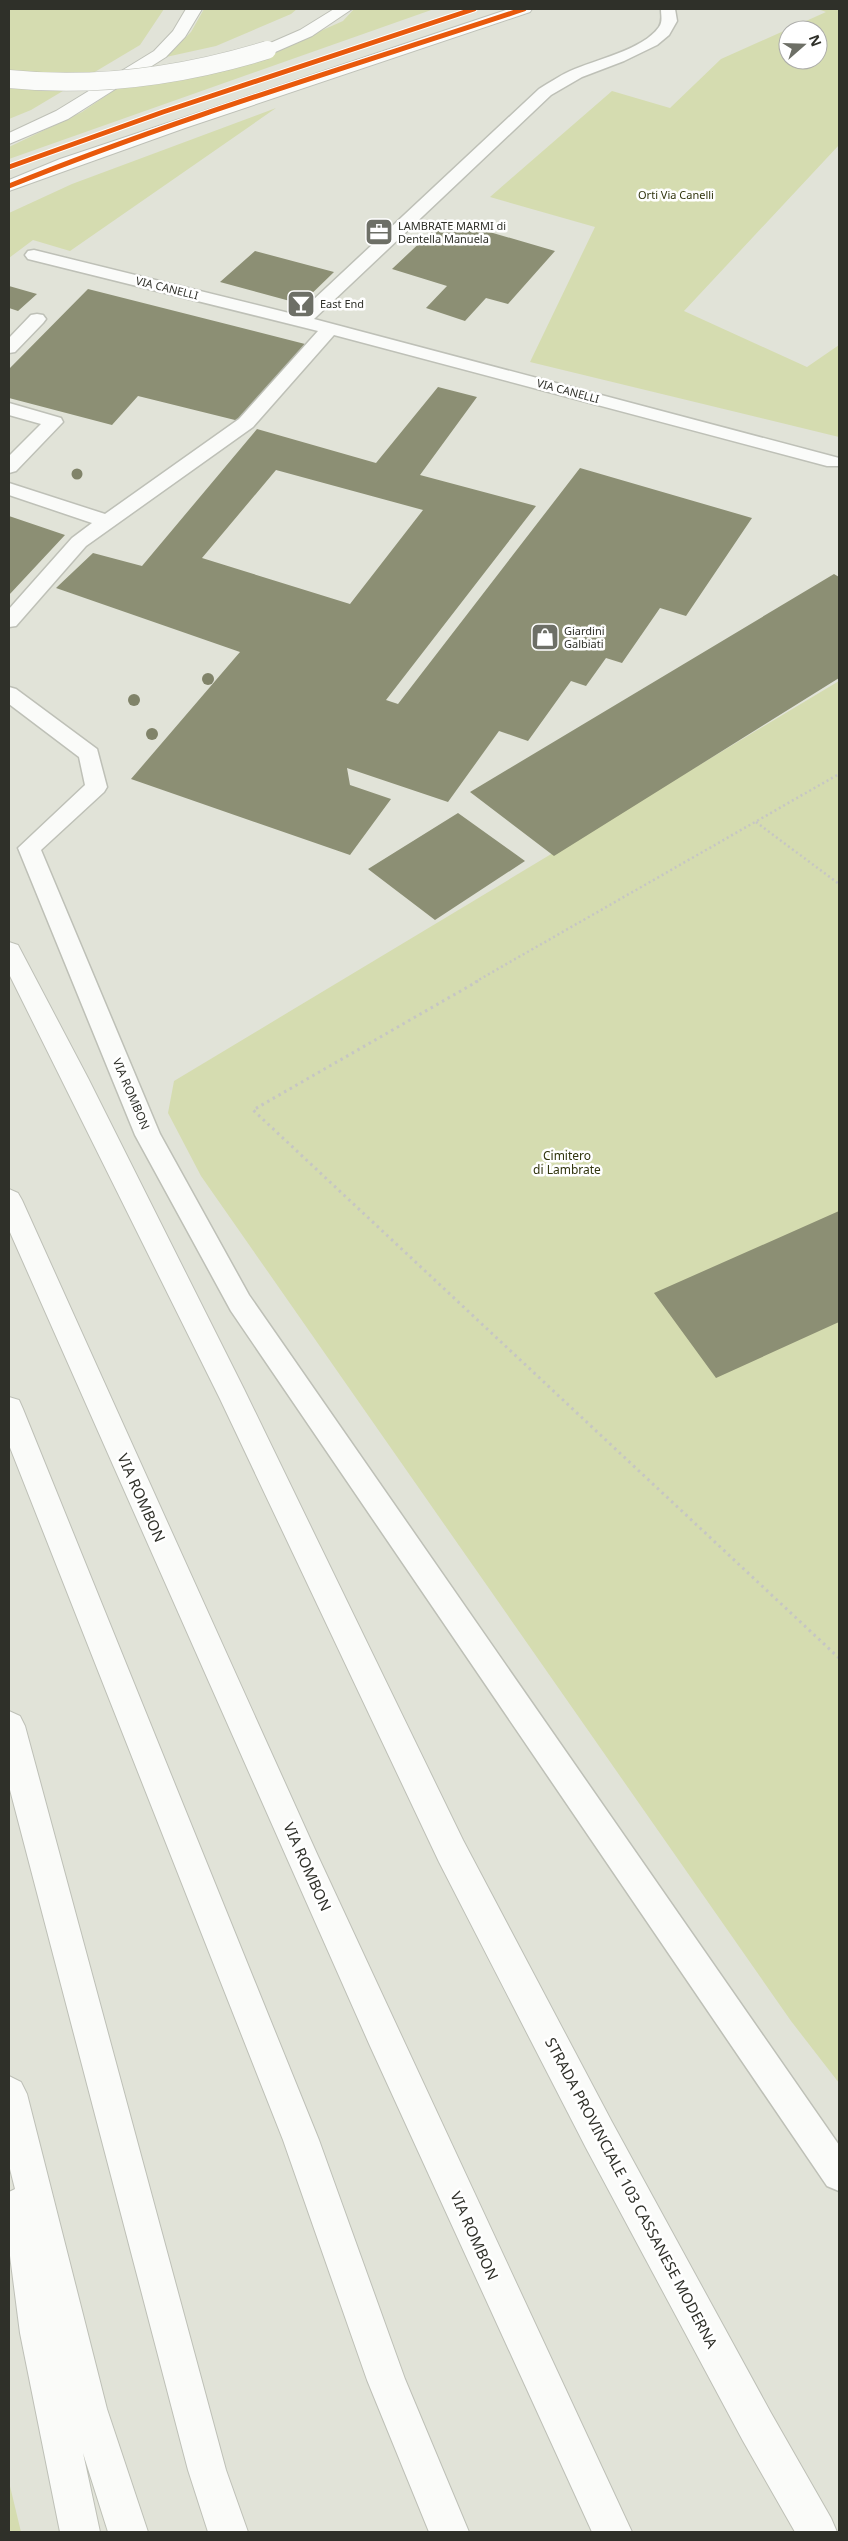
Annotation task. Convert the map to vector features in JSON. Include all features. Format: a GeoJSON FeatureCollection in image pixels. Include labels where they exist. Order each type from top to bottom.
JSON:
{"type":"FeatureCollection","features":[{"type":"Feature","properties":{"kind":"main road"},"geometry":{"type":"LineString","coordinates":[[9,140],[62,115],[160,54],[179,34],[194,9]]}},
{"type":"Feature","properties":{"kind":"main road"},"geometry":{"type":"LineString","coordinates":[[9,79],[73,82],[144,78],[209,67],[267,50],[306,33],[344,9]]}},
{"type":"Feature","properties":{"kind":"main road"},"geometry":{"type":"LineString","coordinates":[[9,186],[179,124],[524,9]]}},
{"type":"Feature","properties":{"kind":"main road","name":"STRADA PROVINCIALE 103 CASSANESE MODERNA"},"geometry":{"type":"LineString","coordinates":[[9,951],[75,1078],[234,1398],[450,1851],[599,2135],[757,2427],[817,2532]]}},
{"type":"Feature","properties":{"kind":"main road","name":"VIA ROMBON"},"geometry":{"type":"LineString","coordinates":[[9,1200],[214,1663],[494,2280],[612,2532]]}},
{"type":"Feature","properties":{"kind":"main road"},"geometry":{"type":"LineString","coordinates":[[9,1408],[301,2140],[386,2380],[449,2532]]}},
{"type":"Feature","properties":{"kind":"main road"},"geometry":{"type":"LineString","coordinates":[[9,1726],[207,2470],[228,2532]]}},
{"type":"Feature","properties":{"kind":"main road"},"geometry":{"type":"LineString","coordinates":[[9,2094],[88,2409],[128,2532]]}},
{"type":"Feature","properties":{"kind":"main road"},"geometry":{"type":"LineString","coordinates":[[9,2120],[39,2333],[80,2532]]}},
{"type":"Feature","properties":{"kind":"lane"},"geometry":{"type":"LineString","coordinates":[[301,321],[546,92],[573,75],[637,50],[660,36],[668,26],[670,13],[668,9]]}},
{"type":"Feature","properties":{"kind":"lane","name":"VIA CANELLI"},"geometry":{"type":"LineString","coordinates":[[34,255],[301,321],[834,462]]}},
{"type":"Feature","properties":{"kind":"lane"},"geometry":{"type":"LineString","coordinates":[[9,348],[38,320]]}},
{"type":"Feature","properties":{"kind":"lane"},"geometry":{"type":"LineString","coordinates":[[9,621],[79,542],[246,423],[330,329]]}},
{"type":"Feature","properties":{"kind":"lane"},"geometry":{"type":"LineString","coordinates":[[9,409],[54,422],[9,467]]}},
{"type":"Feature","properties":{"kind":"lane"},"geometry":{"type":"LineString","coordinates":[[9,489],[108,522]]}},
{"type":"Feature","properties":{"kind":"lane","name":"VIA ROMBON"},"geometry":{"type":"LineString","coordinates":[[9,694],[89,754],[96,787],[29,848],[148,1135],[240,1303],[839,2174]]}},
{"type":"Feature","properties":{"kind":"path"},"geometry":{"type":"LineString","coordinates":[[839,774],[253,1110],[839,1658]]}},
{"type":"Feature","properties":{"kind":"path"},"geometry":{"type":"LineString","coordinates":[[756,822],[839,884]]}},
{"type":"Feature","properties":{"kind":"green space"},"geometry":{"type":"Polygon","coordinates":[[[9,9],[164,9],[140,45],[31,110],[9,119],[9,9]]]}},
{"type":"Feature","properties":{"kind":"green space"},"geometry":{"type":"Polygon","coordinates":[[[204,9],[297,9],[291,14],[216,46],[166,57],[191,32],[204,9]]]}},
{"type":"Feature","properties":{"kind":"green space"},"geometry":{"type":"Polygon","coordinates":[[[354,9],[434,9],[9,159],[9,147],[82,112],[116,89],[215,71],[291,44],[343,21],[354,9]]]}},
{"type":"Feature","properties":{"kind":"green space","name":"Orti Via Canelli"},"geometry":{"type":"Polygon","coordinates":[[[818,9],[839,9],[839,145],[684,311],[807,367],[839,345],[839,437],[530,362],[595,227],[490,197],[612,91],[670,108],[721,59],[778,33],[778,70],[828,70],[828,20],[808,20],[826,12],[818,9]]]}},
{"type":"Feature","properties":{"kind":"green space"},"geometry":{"type":"Polygon","coordinates":[[[276,108],[70,251],[33,240],[9,258],[9,213],[72,184],[276,108]]]}},
{"type":"Feature","properties":{"kind":"green space","name":"Cimitero di Lambrate"},"geometry":{"type":"Polygon","coordinates":[[[839,681],[839,2083],[791,2021],[201,1176],[168,1113],[174,1081],[839,681]]]}},
{"type":"Feature","properties":{"kind":"green space"},"geometry":{"type":"Polygon","coordinates":[[[9,2482],[21,2532],[9,2532],[9,2482]]]}},
{"type":"Feature","properties":{"kind":"building"},"geometry":{"type":"Polygon","coordinates":[[[445,219],[555,251],[508,304],[486,298],[465,321],[426,308],[447,286],[392,269],[445,219]]]}},
{"type":"Feature","properties":{"kind":"building"},"geometry":{"type":"Polygon","coordinates":[[[255,251],[334,272],[301,304],[220,282],[255,251]]]}},
{"type":"Feature","properties":{"kind":"building"},"geometry":{"type":"Polygon","coordinates":[[[9,286],[37,294],[18,311],[9,308],[9,286]]]}},
{"type":"Feature","properties":{"kind":"building"},"geometry":{"type":"Polygon","coordinates":[[[88,289],[305,344],[239,421],[138,396],[112,425],[9,398],[9,369],[88,289]]]}},
{"type":"Feature","properties":{"kind":"building"},"geometry":{"type":"Polygon","coordinates":[[[438,387],[477,397],[420,475],[536,506],[386,700],[398,704],[580,468],[752,518],[686,616],[660,608],[622,663],[606,658],[586,686],[571,681],[528,741],[499,731],[448,802],[347,768],[350,785],[391,799],[350,855],[131,779],[240,652],[56,588],[93,553],[142,566],[257,429],[376,463],[438,387]],[[276,470],[202,558],[350,604],[423,510],[276,470]]]}},
{"type":"Feature","properties":{"kind":"building"},"geometry":{"type":"Polygon","coordinates":[[[9,516],[65,535],[9,595],[9,516]]]}},
{"type":"Feature","properties":{"kind":"building"},"geometry":{"type":"Polygon","coordinates":[[[834,574],[839,577],[839,678],[554,856],[470,792],[834,574]]]}},
{"type":"Feature","properties":{"kind":"building"},"geometry":{"type":"Polygon","coordinates":[[[458,813],[525,861],[435,920],[368,869],[458,813]]]}},
{"type":"Feature","properties":{"kind":"building"},"geometry":{"type":"Polygon","coordinates":[[[839,1211],[839,1322],[716,1378],[654,1293],[839,1211]]]}},
{"type":"Feature","properties":{"kind":"cycle path"},"geometry":{"type":"LineString","coordinates":[[9,167],[163,112],[474,9]]}},
{"type":"Feature","properties":{"kind":"cycle path"},"geometry":{"type":"LineString","coordinates":[[9,186],[66,163],[179,124],[524,9]]}},
{"type":"Feature","properties":{"kind":"place","name":"LAMBRATE MARMI di Dentella Manuela"},"geometry":{"type":"Point","coordinates":[379,232]}},
{"type":"Feature","properties":{"kind":"place","name":"East End"},"geometry":{"type":"Point","coordinates":[301,304]}},
{"type":"Feature","properties":{"kind":"place","name":"Giardini Galbiati"},"geometry":{"type":"Point","coordinates":[545,637]}}]}
